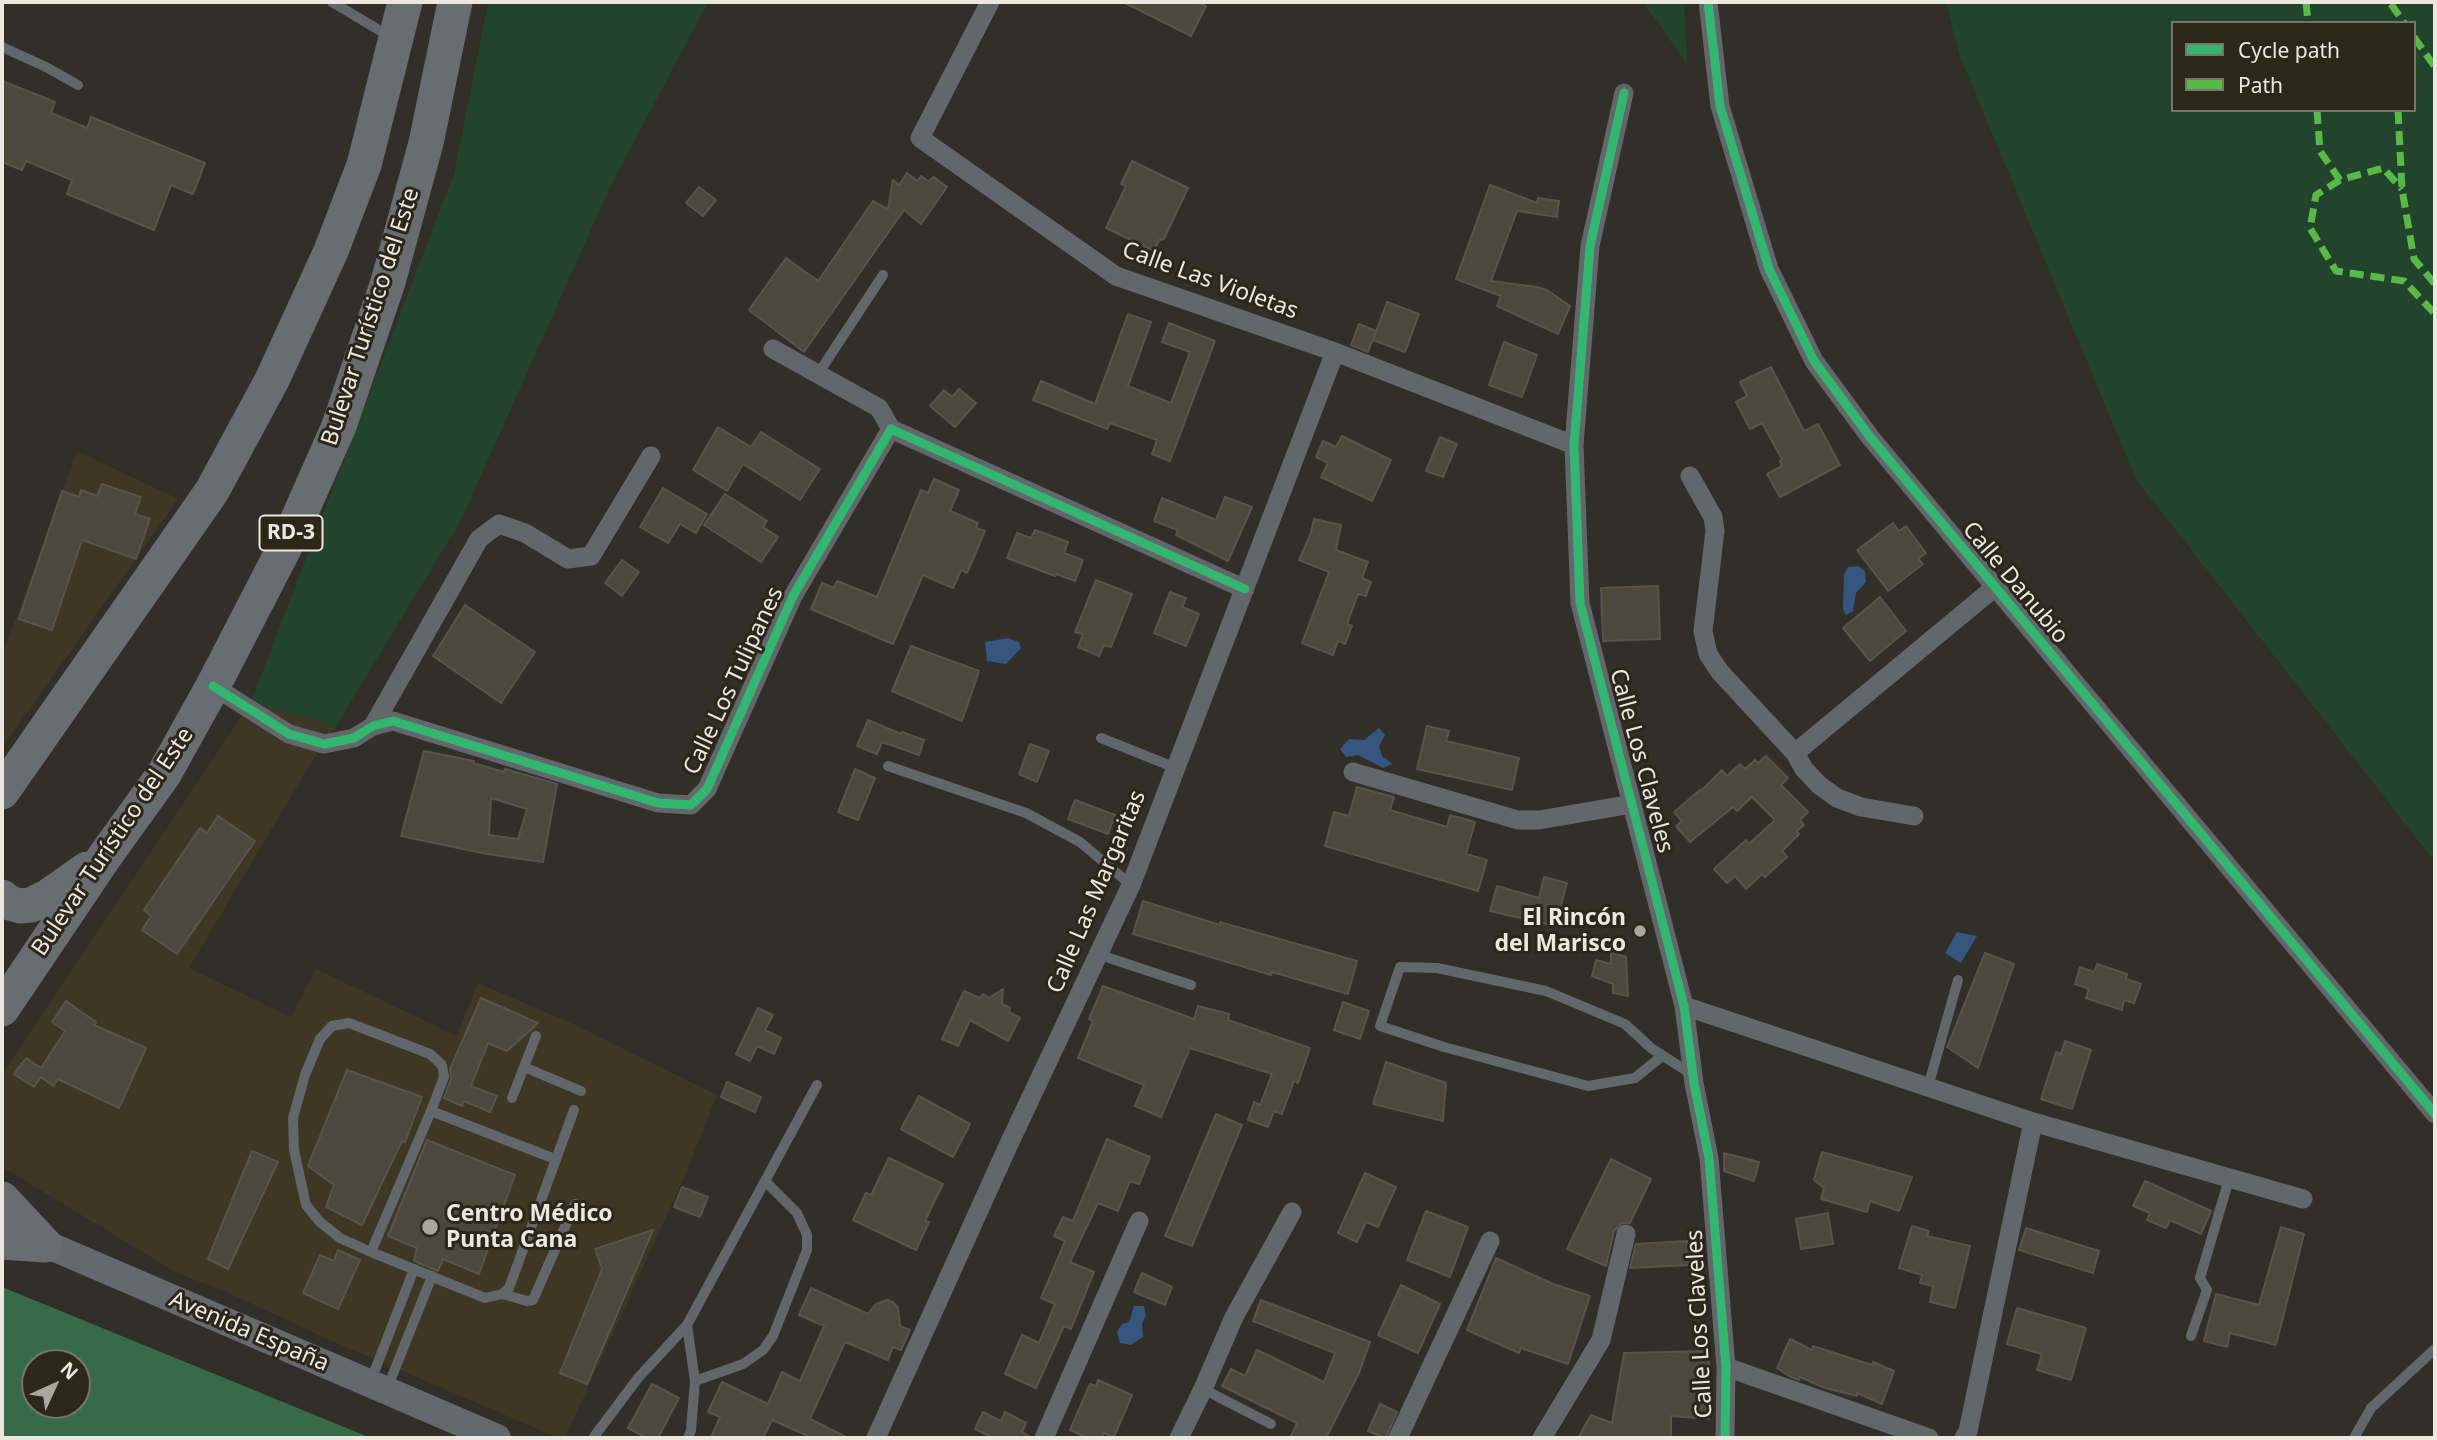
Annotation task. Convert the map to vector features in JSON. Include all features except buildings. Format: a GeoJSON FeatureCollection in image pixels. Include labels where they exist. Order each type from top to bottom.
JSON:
{"type":"FeatureCollection","features":[{"type":"Feature","properties":{"kind":"highway"},"geometry":{"type":"LineString","coordinates":[[2,792],[212,491],[272,380],[331,251],[364,165],[405,2]]}},
{"type":"Feature","properties":{"kind":"highway","name":"Bulevar Turístico del Este"},"geometry":{"type":"LineString","coordinates":[[2,1009],[164,774],[290,537],[339,426],[388,282],[426,143],[455,2]]}},
{"type":"Feature","properties":{"kind":"highway"},"geometry":{"type":"LineString","coordinates":[[2,897],[20,906],[31,905],[47,897],[105,856]]}},
{"type":"Feature","properties":{"kind":"highway"},"geometry":{"type":"LineString","coordinates":[[2,1199],[45,1245]]}},
{"type":"Feature","properties":{"kind":"highway"},"geometry":{"type":"LineString","coordinates":[[2,1242],[45,1245]]}},
{"type":"Feature","properties":{"kind":"street","name":"Calle Las Violetas"},"geometry":{"type":"LineString","coordinates":[[990,2],[920,138],[1116,275],[1335,352],[1574,445]]}},
{"type":"Feature","properties":{"kind":"street","name":"Calle Danubio"},"geometry":{"type":"LineString","coordinates":[[1708,2],[1720,106],[1769,269],[1814,361],[1870,437],[1994,588],[2435,1114]]}},
{"type":"Feature","properties":{"kind":"street","name":"Calle Los Claveles"},"geometry":{"type":"LineString","coordinates":[[1624,93],[1590,246],[1574,445],[1580,603],[1684,1006],[1693,1076],[1709,1158],[1726,1367],[1725,1438]]}},
{"type":"Feature","properties":{"kind":"street"},"geometry":{"type":"LineString","coordinates":[[773,349],[879,408],[891,429],[1245,589]]}},
{"type":"Feature","properties":{"kind":"street","name":"Calle Las Margaritas"},"geometry":{"type":"LineString","coordinates":[[876,1438],[1131,885],[1335,352]]}},
{"type":"Feature","properties":{"kind":"street","name":"Calle Los Tulipanes"},"geometry":{"type":"LineString","coordinates":[[213,686],[289,734],[324,744],[354,738],[373,726],[393,721],[658,803],[691,805],[707,789],[793,596],[891,429]]}},
{"type":"Feature","properties":{"kind":"street"},"geometry":{"type":"LineString","coordinates":[[373,726],[479,539],[499,524],[525,533],[568,559],[591,556],[651,456]]}},
{"type":"Feature","properties":{"kind":"street"},"geometry":{"type":"LineString","coordinates":[[1690,476],[1713,517],[1714,531],[1703,631],[1708,654],[1720,672],[1795,753],[1804,769],[1819,785],[1837,798],[1861,807],[1914,816]]}},
{"type":"Feature","properties":{"kind":"street"},"geometry":{"type":"LineString","coordinates":[[1795,753],[1994,588]]}},
{"type":"Feature","properties":{"kind":"street"},"geometry":{"type":"LineString","coordinates":[[1353,772],[1518,820],[1539,820],[1632,804]]}},
{"type":"Feature","properties":{"kind":"street"},"geometry":{"type":"LineString","coordinates":[[1684,1006],[2033,1122],[2303,1199]]}},
{"type":"Feature","properties":{"kind":"street"},"geometry":{"type":"LineString","coordinates":[[1964,1438],[1968,1431],[2033,1122]]}},
{"type":"Feature","properties":{"kind":"street"},"geometry":{"type":"LineString","coordinates":[[1179,1438],[1234,1317],[1292,1212]]}},
{"type":"Feature","properties":{"kind":"street"},"geometry":{"type":"LineString","coordinates":[[1044,1438],[1139,1221]]}},
{"type":"Feature","properties":{"kind":"street","name":"Avenida España"},"geometry":{"type":"LineString","coordinates":[[2,1225],[497,1438]]}},
{"type":"Feature","properties":{"kind":"street"},"geometry":{"type":"LineString","coordinates":[[1542,1438],[1601,1340],[1626,1234]]}},
{"type":"Feature","properties":{"kind":"street"},"geometry":{"type":"LineString","coordinates":[[1398,1438],[1490,1241]]}},
{"type":"Feature","properties":{"kind":"street"},"geometry":{"type":"LineString","coordinates":[[1726,1367],[1928,1438]]}},
{"type":"Feature","properties":{"kind":"lane"},"geometry":{"type":"LineString","coordinates":[[332,2],[396,41]]}},
{"type":"Feature","properties":{"kind":"lane"},"geometry":{"type":"LineString","coordinates":[[2,47],[78,85]]}},
{"type":"Feature","properties":{"kind":"lane"},"geometry":{"type":"LineString","coordinates":[[818,374],[883,275]]}},
{"type":"Feature","properties":{"kind":"lane"},"geometry":{"type":"LineString","coordinates":[[1101,738],[1176,768]]}},
{"type":"Feature","properties":{"kind":"lane"},"geometry":{"type":"LineString","coordinates":[[888,766],[1026,813],[1080,842],[1131,885]]}},
{"type":"Feature","properties":{"kind":"lane"},"geometry":{"type":"LineString","coordinates":[[1100,955],[1191,985]]}},
{"type":"Feature","properties":{"kind":"lane"},"geometry":{"type":"LineString","coordinates":[[1662,1056],[1635,1078],[1588,1086],[1380,1026],[1400,967],[1437,968],[1546,991],[1625,1024],[1662,1056],[1693,1076]]}},
{"type":"Feature","properties":{"kind":"lane"},"geometry":{"type":"LineString","coordinates":[[1928,1087],[1958,980]]}},
{"type":"Feature","properties":{"kind":"lane"},"geometry":{"type":"LineString","coordinates":[[371,1252],[444,1077],[442,1065],[430,1054],[349,1023],[332,1026],[320,1039],[305,1075],[293,1118],[294,1150],[306,1205],[320,1222],[340,1237],[371,1252],[485,1298],[502,1294],[509,1288],[574,1110]]}},
{"type":"Feature","properties":{"kind":"lane"},"geometry":{"type":"LineString","coordinates":[[512,1098],[536,1036]]}},
{"type":"Feature","properties":{"kind":"lane"},"geometry":{"type":"LineString","coordinates":[[524,1067],[581,1091]]}},
{"type":"Feature","properties":{"kind":"lane"},"geometry":{"type":"LineString","coordinates":[[593,1438],[638,1378],[688,1325],[817,1085]]}},
{"type":"Feature","properties":{"kind":"lane"},"geometry":{"type":"LineString","coordinates":[[431,1111],[555,1159]]}},
{"type":"Feature","properties":{"kind":"lane"},"geometry":{"type":"LineString","coordinates":[[2192,1336],[2207,1290],[2200,1278],[2229,1179]]}},
{"type":"Feature","properties":{"kind":"lane"},"geometry":{"type":"LineString","coordinates":[[695,1381],[743,1364],[763,1350],[773,1336],[807,1250],[807,1235],[797,1213],[765,1181]]}},
{"type":"Feature","properties":{"kind":"lane"},"geometry":{"type":"LineString","coordinates":[[502,1294],[527,1301],[533,1300],[575,1204]]}},
{"type":"Feature","properties":{"kind":"lane"},"geometry":{"type":"LineString","coordinates":[[378,1386],[414,1269]]}},
{"type":"Feature","properties":{"kind":"lane"},"geometry":{"type":"LineString","coordinates":[[378,1386],[432,1276]]}},
{"type":"Feature","properties":{"kind":"lane"},"geometry":{"type":"LineString","coordinates":[[688,1325],[695,1381],[688,1438]]}},
{"type":"Feature","properties":{"kind":"lane"},"geometry":{"type":"LineString","coordinates":[[2354,1438],[2371,1408],[2435,1349]]}},
{"type":"Feature","properties":{"kind":"lane"},"geometry":{"type":"LineString","coordinates":[[1203,1389],[1271,1424]]}},
{"type":"Feature","properties":{"kind":"shaded area"},"geometry":{"type":"Polygon","coordinates":[[[77,451],[178,499],[2,748],[2,656],[77,451]]]}},
{"type":"Feature","properties":{"kind":"shaded area","name":"Centro Médico Punta Cana"},"geometry":{"type":"Polygon","coordinates":[[[251,702],[336,726],[311,763],[189,968],[291,1017],[316,969],[457,1036],[478,983],[573,1024],[717,1095],[683,1180],[565,1438],[559,1438],[332,1341],[222,1290],[179,1274],[2,1167],[2,1075],[251,702]]]}},
{"type":"Feature","properties":{"kind":"green space"},"geometry":{"type":"Polygon","coordinates":[[[488,2],[708,2],[611,185],[461,520],[336,726],[251,702],[454,174],[488,2]]]}},
{"type":"Feature","properties":{"kind":"green space"},"geometry":{"type":"Polygon","coordinates":[[[1643,2],[1684,2],[1687,64],[1643,2]]]}},
{"type":"Feature","properties":{"kind":"green space"},"geometry":{"type":"Polygon","coordinates":[[[1946,2],[2435,2],[2435,862],[2136,479],[1959,54],[1946,2]]]}},
{"type":"Feature","properties":{"kind":"green space"},"geometry":{"type":"Polygon","coordinates":[[[2,1287],[371,1438],[2,1438],[2,1287]]]}},
{"type":"Feature","properties":{"kind":"water"},"geometry":{"type":"Polygon","coordinates":[[[1858,566],[1865,571],[1866,582],[1856,593],[1853,611],[1846,615],[1843,609],[1844,574],[1848,567],[1858,566]]]}},
{"type":"Feature","properties":{"kind":"water"},"geometry":{"type":"Polygon","coordinates":[[[1008,638],[1019,642],[1021,648],[1006,664],[987,661],[985,642],[1008,638]]]}},
{"type":"Feature","properties":{"kind":"water"},"geometry":{"type":"Polygon","coordinates":[[[1379,728],[1385,735],[1379,746],[1382,756],[1393,764],[1383,768],[1358,755],[1346,757],[1340,749],[1349,739],[1364,740],[1379,728]]]}},
{"type":"Feature","properties":{"kind":"water"},"geometry":{"type":"Polygon","coordinates":[[[1957,932],[1977,936],[1961,963],[1945,953],[1957,932]]]}},
{"type":"Feature","properties":{"kind":"water"},"geometry":{"type":"Polygon","coordinates":[[[1134,1306],[1144,1306],[1146,1316],[1142,1323],[1143,1337],[1131,1345],[1120,1343],[1117,1332],[1122,1324],[1129,1322],[1134,1306]]]}},
{"type":"Feature","properties":{"kind":"marked path"},"geometry":{"type":"LineString","coordinates":[[2306,2],[2308,21]]}},
{"type":"Feature","properties":{"kind":"marked path"},"geometry":{"type":"LineString","coordinates":[[2391,4],[2403,21]]}},
{"type":"Feature","properties":{"kind":"marked path"},"geometry":{"type":"LineString","coordinates":[[2416,40],[2435,67]]}},
{"type":"Feature","properties":{"kind":"marked path"},"geometry":{"type":"LineString","coordinates":[[2317,112],[2320,151],[2340,180],[2383,168],[2402,189]]}},
{"type":"Feature","properties":{"kind":"marked path"},"geometry":{"type":"LineString","coordinates":[[2398,112],[2402,189],[2414,259],[2435,284]]}},
{"type":"Feature","properties":{"kind":"marked path"},"geometry":{"type":"LineString","coordinates":[[2340,180],[2316,195],[2310,228],[2336,271],[2404,281],[2435,314]]}},
{"type":"Feature","properties":{"kind":"cycle path"},"geometry":{"type":"LineString","coordinates":[[1708,2],[1720,106],[1769,269],[1814,361],[1870,437],[2435,1114]]}},
{"type":"Feature","properties":{"kind":"cycle path"},"geometry":{"type":"LineString","coordinates":[[1624,93],[1590,246],[1574,445],[1580,603],[1684,1006],[1694,1083],[1709,1158],[1726,1367],[1725,1438]]}},
{"type":"Feature","properties":{"kind":"cycle path"},"geometry":{"type":"LineString","coordinates":[[213,686],[289,734],[324,744],[354,738],[373,726],[393,721],[658,803],[691,805],[707,789],[793,596],[891,429],[1245,589]]}},
{"type":"Feature","properties":{"kind":"place","name":"El Rincón del Marisco"},"geometry":{"type":"Point","coordinates":[1640,931]}},
{"type":"Feature","properties":{"kind":"place","name":"Centro Médico Punta Cana"},"geometry":{"type":"Point","coordinates":[430,1227]}}]}
